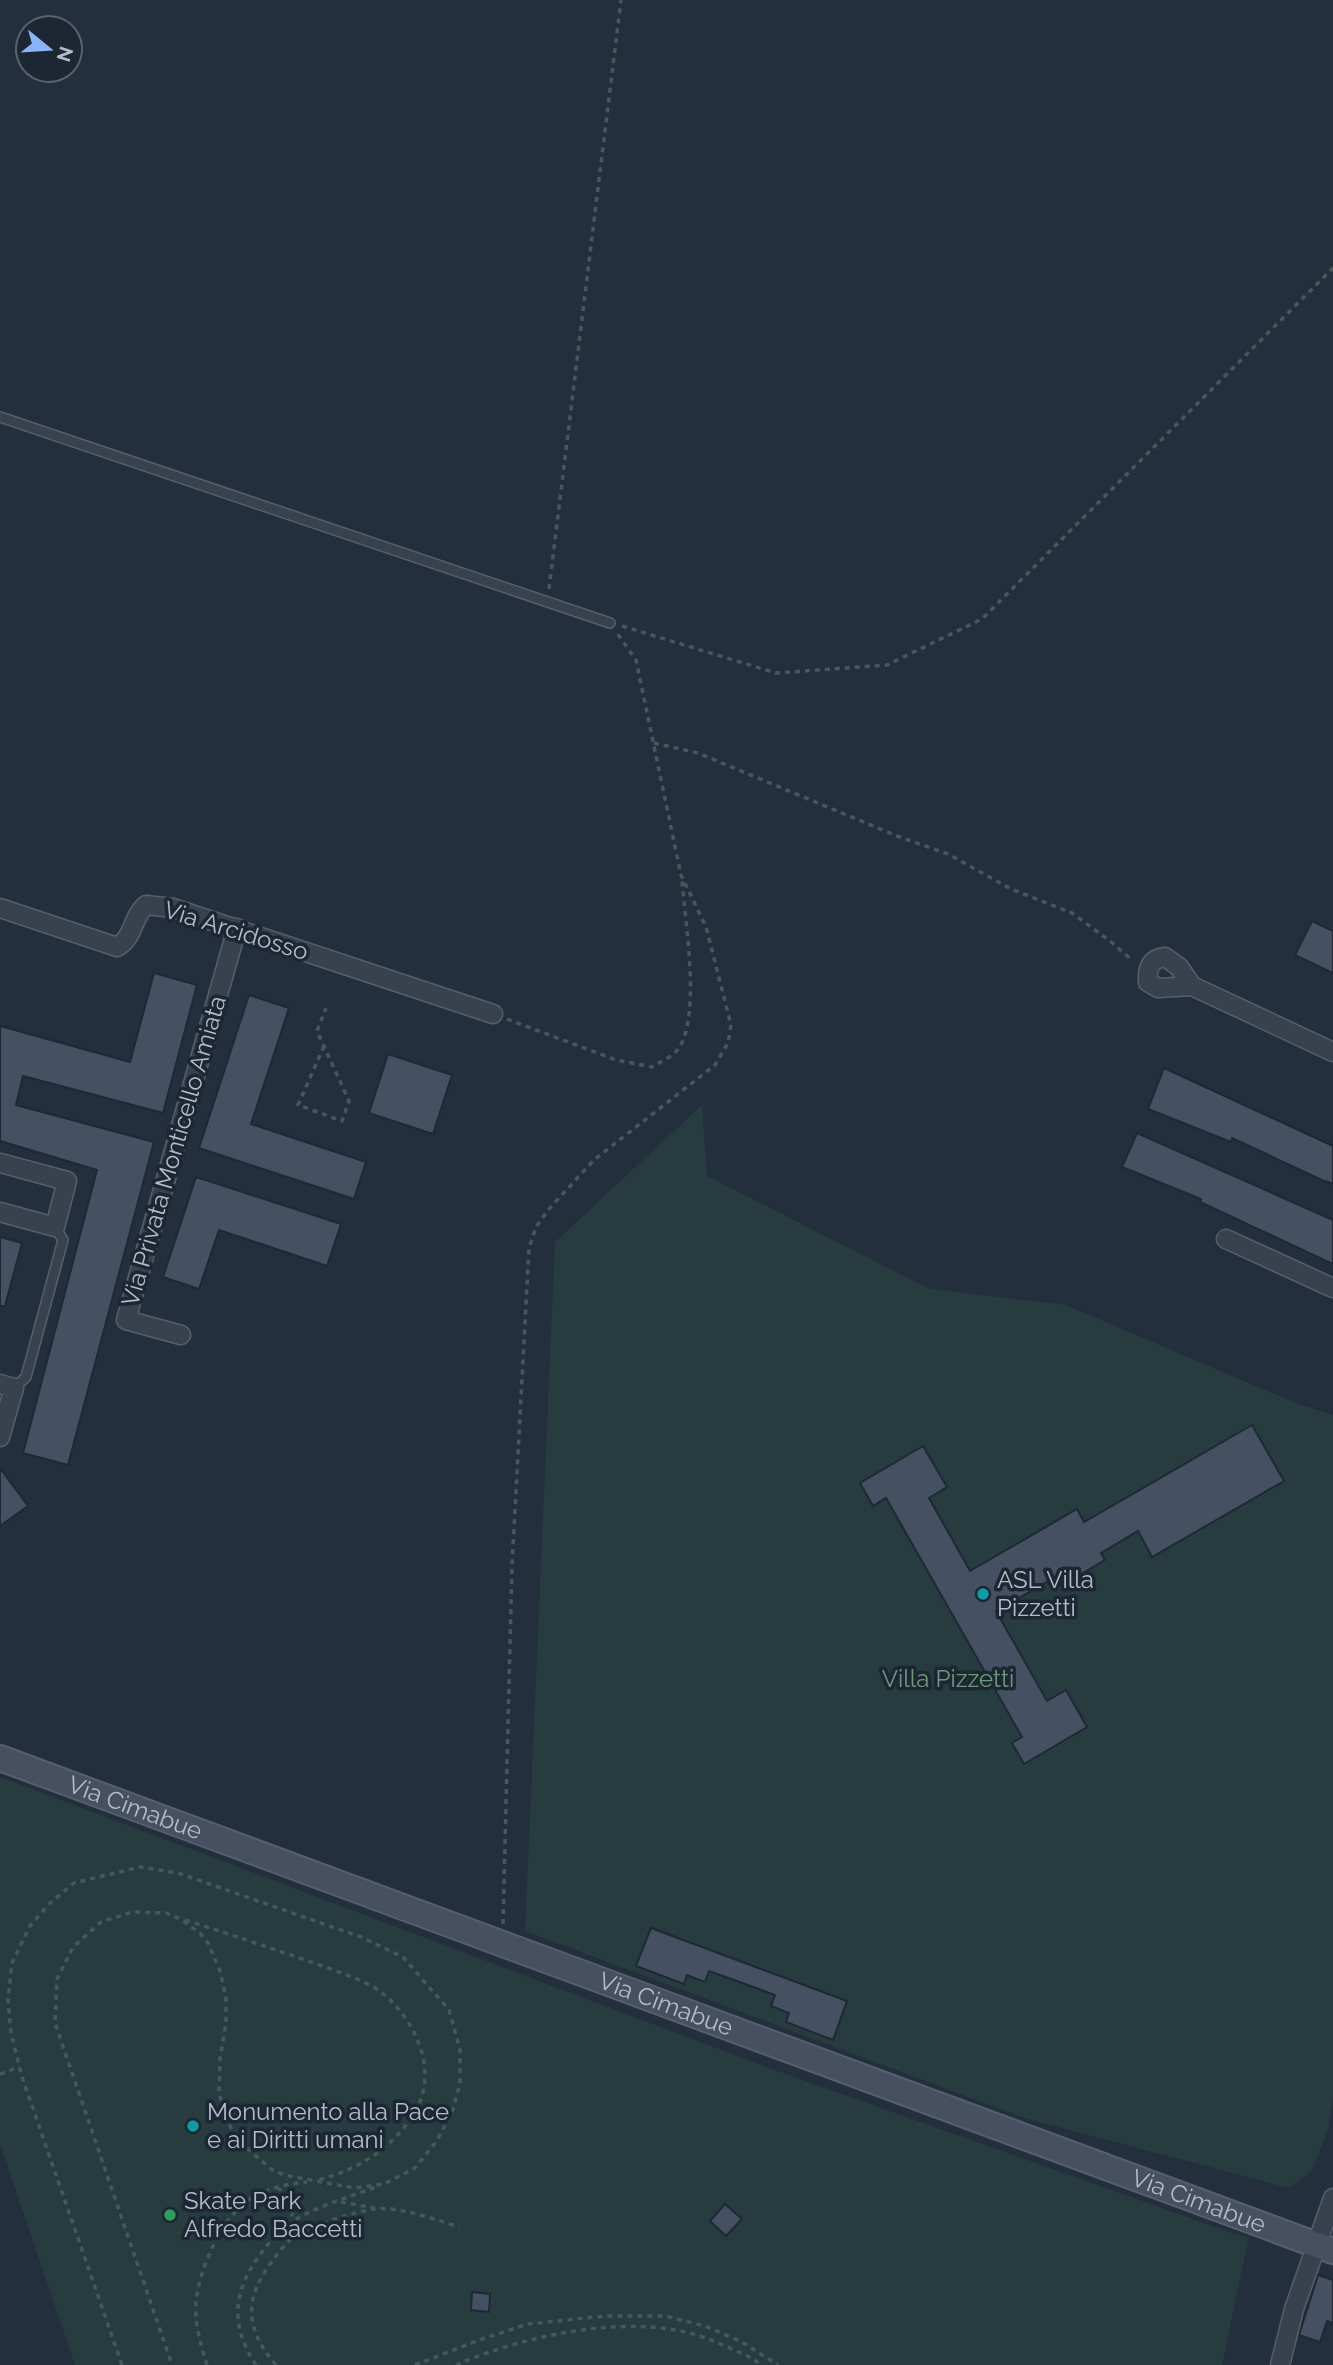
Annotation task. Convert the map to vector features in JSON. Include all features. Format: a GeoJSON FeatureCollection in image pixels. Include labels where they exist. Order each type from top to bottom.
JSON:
{"type":"FeatureCollection","features":[{"type":"Feature","properties":{"kind":"main road","name":"Via Cimabue"},"geometry":{"type":"LineString","coordinates":[[0,1758],[1324,2248]]}},
{"type":"Feature","properties":{"kind":"street","name":"Via Arcidosso"},"geometry":{"type":"LineString","coordinates":[[0,908],[117,947],[129,937],[140,910],[146,905],[173,908],[493,1014]]}},
{"type":"Feature","properties":{"kind":"street","name":"Via Privata Monticello Amiata"},"geometry":{"type":"LineString","coordinates":[[181,1335],[126,1320],[237,928]]}},
{"type":"Feature","properties":{"kind":"street"},"geometry":{"type":"LineString","coordinates":[[1192,986],[1179,967],[1165,957],[1152,962],[1147,972],[1148,982],[1158,988],[1192,986],[1333,1052]]}},
{"type":"Feature","properties":{"kind":"street"},"geometry":{"type":"LineString","coordinates":[[0,1163],[67,1181],[55,1227],[0,1212]]}},
{"type":"Feature","properties":{"kind":"street"},"geometry":{"type":"LineString","coordinates":[[1226,1239],[1333,1288]]}},
{"type":"Feature","properties":{"kind":"street"},"geometry":{"type":"LineString","coordinates":[[0,1437],[7,1386]]}},
{"type":"Feature","properties":{"kind":"street"},"geometry":{"type":"LineString","coordinates":[[1280,2365],[1294,2309],[1324,2248],[1333,2198]]}},
{"type":"Feature","properties":{"kind":"lane"},"geometry":{"type":"LineString","coordinates":[[0,417],[610,623]]}},
{"type":"Feature","properties":{"kind":"lane"},"geometry":{"type":"LineString","coordinates":[[7,1386],[26,1377],[63,1240],[55,1227]]}},
{"type":"Feature","properties":{"kind":"path"},"geometry":{"type":"LineString","coordinates":[[548,602],[621,0]]}},
{"type":"Feature","properties":{"kind":"path"},"geometry":{"type":"LineString","coordinates":[[610,623],[776,673],[887,665],[982,619],[1333,268]]}},
{"type":"Feature","properties":{"kind":"path"},"geometry":{"type":"LineString","coordinates":[[493,1014],[616,1060],[652,1067],[678,1050],[687,1025],[691,987],[681,875],[636,660],[610,623]]}},
{"type":"Feature","properties":{"kind":"path"},"geometry":{"type":"LineString","coordinates":[[654,743],[698,753],[897,836],[948,854],[1011,889],[1072,914],[1147,972]]}},
{"type":"Feature","properties":{"kind":"path"},"geometry":{"type":"LineString","coordinates":[[502,1943],[512,1566],[529,1248],[536,1227],[549,1209],[594,1160],[715,1065],[728,1043],[731,1024],[709,939],[681,875]]}},
{"type":"Feature","properties":{"kind":"path"},"geometry":{"type":"LineString","coordinates":[[324,1046],[298,1105],[342,1121],[349,1101],[324,1046],[317,1031],[326,1008]]}},
{"type":"Feature","properties":{"kind":"path"},"geometry":{"type":"LineString","coordinates":[[122,2365],[19,2067],[11,2032],[8,2000],[12,1963],[30,1926],[50,1904],[74,1883],[140,1867],[178,1873],[361,1937],[402,1957],[449,2010],[460,2050],[460,2083],[452,2113],[436,2142],[415,2168],[384,2184],[285,2225],[247,2272],[239,2296],[238,2324],[245,2349],[254,2364]]}},
{"type":"Feature","properties":{"kind":"path"},"geometry":{"type":"LineString","coordinates":[[172,2365],[55,2022],[57,1979],[74,1947],[101,1922],[132,1912],[166,1913],[349,1976],[380,1991],[401,2011],[417,2036],[426,2069],[421,2103],[407,2126],[387,2148],[333,2177],[275,2187],[252,2197],[236,2212],[219,2235],[202,2270],[196,2304],[198,2335],[207,2365]]}},
{"type":"Feature","properties":{"kind":"path"},"geometry":{"type":"LineString","coordinates":[[180,1919],[200,1933],[208,1943],[220,1971],[226,1998],[226,2023],[220,2059],[219,2093],[226,2119],[238,2140],[271,2169],[284,2175],[355,2188],[384,2184]]}},
{"type":"Feature","properties":{"kind":"path"},"geometry":{"type":"LineString","coordinates":[[0,2074],[19,2067]]}},
{"type":"Feature","properties":{"kind":"path"},"geometry":{"type":"LineString","coordinates":[[275,2187],[285,2192],[291,2200],[291,2223]]}},
{"type":"Feature","properties":{"kind":"path"},"geometry":{"type":"LineString","coordinates":[[339,2201],[425,2216],[459,2227]]}},
{"type":"Feature","properties":{"kind":"path"},"geometry":{"type":"LineString","coordinates":[[276,2365],[262,2349],[253,2327],[252,2299],[259,2278],[294,2236],[311,2227],[377,2208]]}},
{"type":"Feature","properties":{"kind":"path"},"geometry":{"type":"LineString","coordinates":[[415,2365],[528,2324],[605,2316],[665,2316],[705,2326],[742,2342],[778,2365]]}},
{"type":"Feature","properties":{"kind":"path"},"geometry":{"type":"LineString","coordinates":[[456,2365],[522,2341],[620,2327],[689,2333],[754,2359],[760,2365]]}},
{"type":"Feature","properties":{"kind":"green space","name":"Villa Pizzetti"},"geometry":{"type":"Polygon","coordinates":[[[702,1105],[707,1176],[930,1289],[1066,1305],[1298,1404],[1333,1415],[1333,2099],[1328,2129],[1312,2171],[1289,2188],[1024,2118],[525,1931],[555,1242],[702,1105]]]}},
{"type":"Feature","properties":{"kind":"green space"},"geometry":{"type":"Polygon","coordinates":[[[0,1777],[769,2068],[1249,2237],[1222,2365],[75,2365],[0,2144],[0,1777]]]}},
{"type":"Feature","properties":{"kind":"building"},"geometry":{"type":"Polygon","coordinates":[[[1312,921],[1333,931],[1333,973],[1295,955],[1312,921]]]}},
{"type":"Feature","properties":{"kind":"building"},"geometry":{"type":"Polygon","coordinates":[[[154,973],[197,985],[163,1113],[23,1076],[16,1105],[154,1142],[68,1465],[23,1453],[97,1170],[0,1141],[0,1026],[130,1062],[154,973]]]}},
{"type":"Feature","properties":{"kind":"building"},"geometry":{"type":"Polygon","coordinates":[[[249,995],[289,1008],[251,1124],[366,1162],[354,1199],[199,1148],[249,995]]]}},
{"type":"Feature","properties":{"kind":"building"},"geometry":{"type":"Polygon","coordinates":[[[388,1054],[452,1075],[433,1134],[369,1113],[388,1054]]]}},
{"type":"Feature","properties":{"kind":"building"},"geometry":{"type":"Polygon","coordinates":[[[1164,1068],[1333,1146],[1333,1184],[1232,1138],[1231,1142],[1148,1109],[1164,1068]]]}},
{"type":"Feature","properties":{"kind":"building"},"geometry":{"type":"Polygon","coordinates":[[[1137,1133],[1333,1220],[1333,1264],[1200,1202],[1201,1199],[1122,1167],[1137,1133]]]}},
{"type":"Feature","properties":{"kind":"building"},"geometry":{"type":"Polygon","coordinates":[[[196,1177],[341,1224],[327,1266],[219,1230],[199,1289],[163,1277],[196,1177]]]}},
{"type":"Feature","properties":{"kind":"building"},"geometry":{"type":"Polygon","coordinates":[[[0,1237],[22,1243],[5,1306],[0,1306],[0,1237]]]}},
{"type":"Feature","properties":{"kind":"building","name":"ASL Villa Pizzetti"},"geometry":{"type":"Polygon","coordinates":[[[1252,1425],[1284,1481],[1152,1557],[1138,1531],[1101,1553],[1105,1560],[1076,1577],[1071,1568],[996,1611],[1047,1701],[1066,1690],[1087,1727],[1024,1764],[1012,1743],[1022,1737],[886,1498],[873,1506],[860,1483],[923,1446],[947,1487],[929,1498],[970,1571],[1077,1509],[1084,1522],[1252,1425]]]}},
{"type":"Feature","properties":{"kind":"building"},"geometry":{"type":"Polygon","coordinates":[[[0,1468],[28,1506],[0,1526],[0,1468]]]}},
{"type":"Feature","properties":{"kind":"building"},"geometry":{"type":"Polygon","coordinates":[[[651,1928],[847,2001],[833,2040],[786,2022],[789,2013],[771,2006],[775,1995],[709,1971],[705,1982],[687,1975],[684,1984],[636,1966],[651,1928]]]}},
{"type":"Feature","properties":{"kind":"building"},"geometry":{"type":"Polygon","coordinates":[[[725,2204],[742,2219],[726,2236],[710,2221],[725,2204]]]}},
{"type":"Feature","properties":{"kind":"building"},"geometry":{"type":"Polygon","coordinates":[[[1318,2275],[1333,2280],[1333,2323],[1327,2321],[1320,2342],[1299,2335],[1318,2275]]]}},
{"type":"Feature","properties":{"kind":"building"},"geometry":{"type":"Polygon","coordinates":[[[472,2292],[490,2294],[489,2312],[471,2310],[472,2292]]]}},
{"type":"Feature","properties":{"kind":"place","name":"ASL Villa Pizzetti"},"geometry":{"type":"Point","coordinates":[983,1594]}},
{"type":"Feature","properties":{"kind":"place","name":"Monumento alla Pace e ai Diritti umani"},"geometry":{"type":"Point","coordinates":[193,2126]}},
{"type":"Feature","properties":{"kind":"place","name":"Skate Park Alfredo Baccetti"},"geometry":{"type":"Point","coordinates":[170,2215]}}]}
